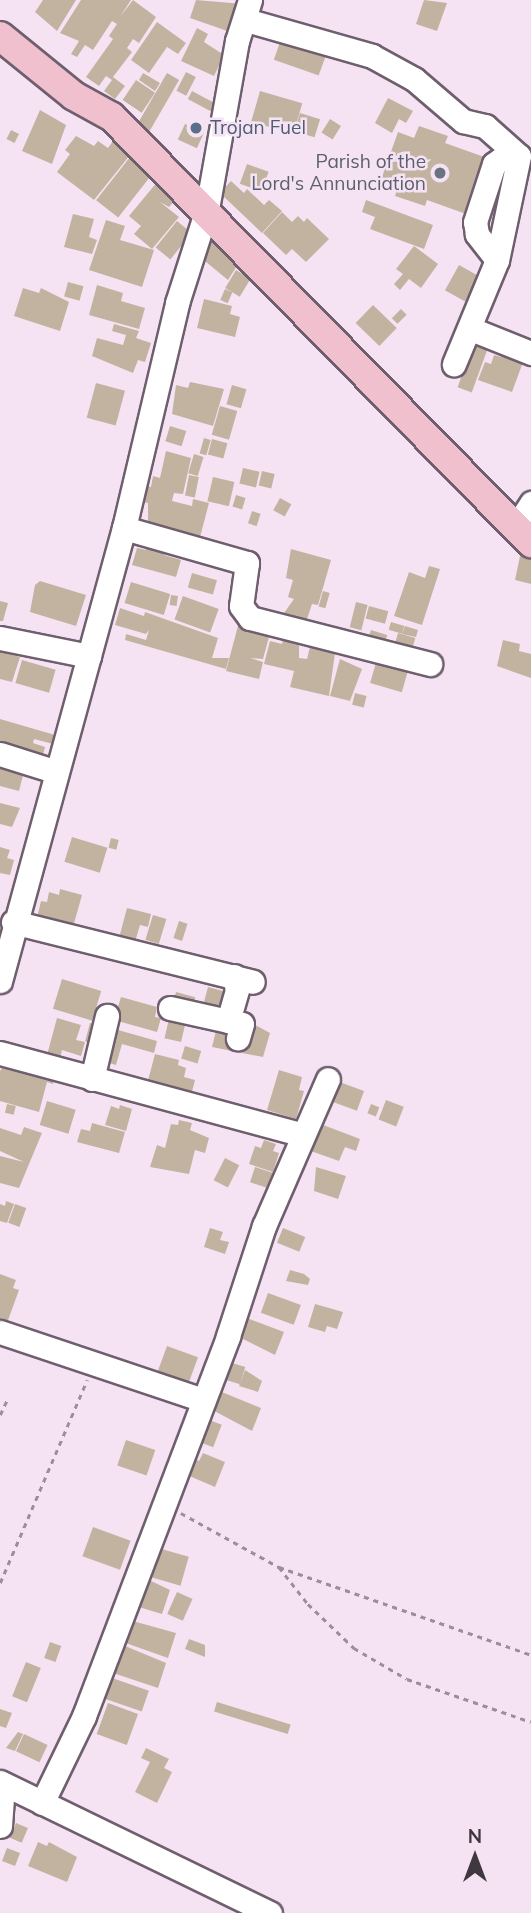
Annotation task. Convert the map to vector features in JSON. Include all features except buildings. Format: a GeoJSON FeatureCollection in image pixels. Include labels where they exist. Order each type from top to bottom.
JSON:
{"type":"FeatureCollection","features":[{"type":"Feature","properties":{"kind":"main road"},"geometry":{"type":"LineString","coordinates":[[0,36],[74,96],[112,117],[207,209],[523,535]]}},
{"type":"Feature","properties":{"kind":"street"},"geometry":{"type":"LineString","coordinates":[[0,981],[13,922],[54,771],[124,528],[177,303],[207,209],[237,41],[248,10],[372,56],[414,79],[463,121],[485,126],[519,156],[497,260],[471,329],[453,364]]}},
{"type":"Feature","properties":{"kind":"street"},"geometry":{"type":"LineString","coordinates":[[471,329],[531,353]]}},
{"type":"Feature","properties":{"kind":"street"},"geometry":{"type":"LineString","coordinates":[[523,535],[531,503]]}},
{"type":"Feature","properties":{"kind":"street"},"geometry":{"type":"LineString","coordinates":[[124,528],[243,560],[249,570],[241,606],[250,618],[430,664]]}},
{"type":"Feature","properties":{"kind":"street"},"geometry":{"type":"LineString","coordinates":[[0,638],[89,656]]}},
{"type":"Feature","properties":{"kind":"street"},"geometry":{"type":"LineString","coordinates":[[0,754],[54,771]]}},
{"type":"Feature","properties":{"kind":"street"},"geometry":{"type":"LineString","coordinates":[[13,922],[244,979],[237,990],[233,1030],[170,1008]]}},
{"type":"Feature","properties":{"kind":"street"},"geometry":{"type":"LineString","coordinates":[[92,1079],[107,1016]]}},
{"type":"Feature","properties":{"kind":"street"},"geometry":{"type":"LineString","coordinates":[[0,1054],[303,1136]]}},
{"type":"Feature","properties":{"kind":"street"},"geometry":{"type":"LineString","coordinates":[[42,1803],[84,1716],[203,1401],[264,1226],[328,1079]]}},
{"type":"Feature","properties":{"kind":"street"},"geometry":{"type":"LineString","coordinates":[[0,1332],[203,1401]]}},
{"type":"Feature","properties":{"kind":"street"},"geometry":{"type":"LineString","coordinates":[[0,1826],[2,1783],[270,1913]]}},
{"type":"Feature","properties":{"kind":"path"},"geometry":{"type":"LineString","coordinates":[[0,1583],[93,1364]]}},
{"type":"Feature","properties":{"kind":"path"},"geometry":{"type":"LineString","coordinates":[[0,1415],[8,1398]]}},
{"type":"Feature","properties":{"kind":"path"},"geometry":{"type":"LineString","coordinates":[[164,1502],[279,1567],[531,1654]]}},
{"type":"Feature","properties":{"kind":"path"},"geometry":{"type":"LineString","coordinates":[[279,1567],[308,1604],[354,1648],[407,1679],[531,1722]]}},
{"type":"Feature","properties":{"kind":"place","name":"Trojan Fuel"},"geometry":{"type":"Point","coordinates":[196,128]}},
{"type":"Feature","properties":{"kind":"place","name":"Parish of the Lord's Annunciation"},"geometry":{"type":"Point","coordinates":[440,173]}}]}
